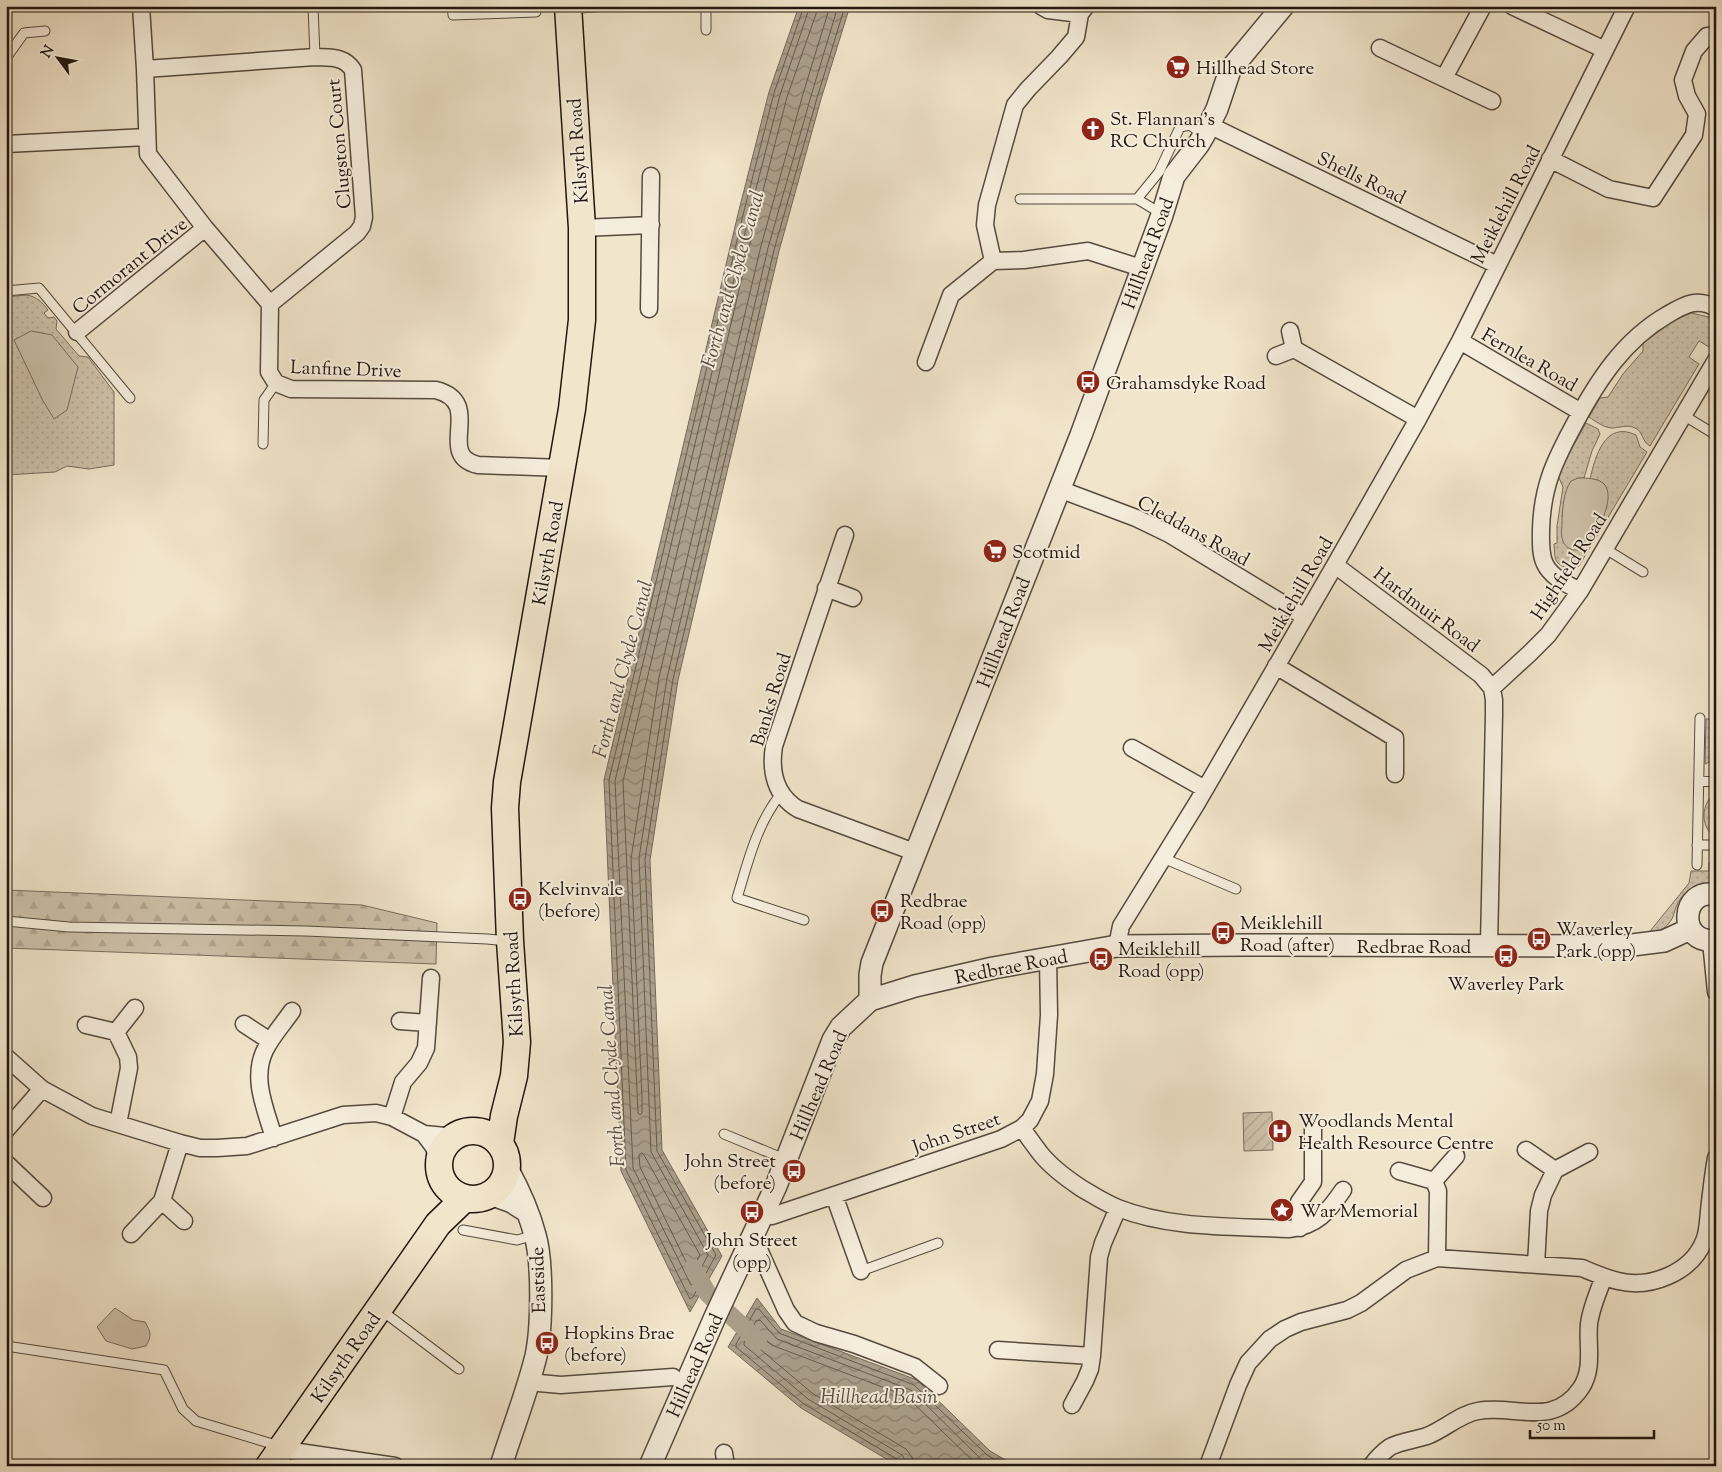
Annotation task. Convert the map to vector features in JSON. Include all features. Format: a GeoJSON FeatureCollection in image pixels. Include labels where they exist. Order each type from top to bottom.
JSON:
{"type":"FeatureCollection","features":[{"type":"Feature","properties":{"kind":"main road","name":"Kilsyth Road"},"geometry":{"type":"LineString","coordinates":[[500,1143],[514,1076],[517,1042],[510,941],[505,808],[507,782],[572,409],[582,320],[582,228],[568,8]]}},
{"type":"Feature","properties":{"kind":"main road"},"geometry":{"type":"LineString","coordinates":[[465,1133],[484,1132],[500,1143],[504,1151],[507,1168],[502,1183],[467,1192],[441,1177],[439,1160],[445,1145],[465,1133],[508,1098]]}},
{"type":"Feature","properties":{"kind":"main road","name":"Kilsyth Road"},"geometry":{"type":"LineString","coordinates":[[275,1456],[438,1224],[467,1192]]}},
{"type":"Feature","properties":{"kind":"street"},"geometry":{"type":"LineString","coordinates":[[141,6],[148,154],[206,228],[270,304]]}},
{"type":"Feature","properties":{"kind":"street"},"geometry":{"type":"LineString","coordinates":[[993,261],[985,225],[987,205],[1015,105],[1028,88],[1076,37],[1083,10],[1048,10],[1040,6]]}},
{"type":"Feature","properties":{"kind":"street","name":"Hillhead Road"},"geometry":{"type":"LineString","coordinates":[[739,1264],[765,1212],[787,1160],[833,1040],[841,1027],[870,1000],[872,964],[1081,436],[1162,215],[1174,176],[1207,130],[1217,109],[1230,70],[1283,6]]}},
{"type":"Feature","properties":{"kind":"street"},"geometry":{"type":"LineString","coordinates":[[1444,78],[1483,6]]}},
{"type":"Feature","properties":{"kind":"street"},"geometry":{"type":"LineString","coordinates":[[1512,6],[1605,50]]}},
{"type":"Feature","properties":{"kind":"street","name":"Meiklehill Road"},"geometry":{"type":"LineString","coordinates":[[1117,946],[1121,926],[1205,789],[1418,419],[1460,341],[1627,6]]}},
{"type":"Feature","properties":{"kind":"street"},"geometry":{"type":"LineString","coordinates":[[1550,159],[1609,189],[1654,198],[1694,134],[1697,114],[1687,96],[1683,80],[1694,50],[1712,36]]}},
{"type":"Feature","properties":{"kind":"street"},"geometry":{"type":"LineString","coordinates":[[1380,48],[1492,101]]}},
{"type":"Feature","properties":{"kind":"street","name":"Clugston Court"},"geometry":{"type":"LineString","coordinates":[[145,69],[315,57],[338,58],[349,64],[353,70],[364,216],[362,226],[357,233],[270,304]]}},
{"type":"Feature","properties":{"kind":"street","name":"Shells Road"},"geometry":{"type":"LineString","coordinates":[[1207,130],[1497,265]]}},
{"type":"Feature","properties":{"kind":"street"},"geometry":{"type":"LineString","coordinates":[[6,144],[147,137]]}},
{"type":"Feature","properties":{"kind":"street"},"geometry":{"type":"LineString","coordinates":[[648,310],[651,176]]}},
{"type":"Feature","properties":{"kind":"street"},"geometry":{"type":"LineString","coordinates":[[582,228],[651,225]]}},
{"type":"Feature","properties":{"kind":"street","name":"Cormorant Drive"},"geometry":{"type":"LineString","coordinates":[[77,332],[206,228]]}},
{"type":"Feature","properties":{"kind":"street"},"geometry":{"type":"LineString","coordinates":[[926,362],[951,295],[993,261],[1024,260],[1088,251],[1141,268]]}},
{"type":"Feature","properties":{"kind":"street"},"geometry":{"type":"LineString","coordinates":[[1580,591],[1549,572],[1544,562],[1541,542],[1544,503],[1553,467],[1596,386],[1627,346],[1646,328],[1690,303],[1700,302],[1716,308]]}},
{"type":"Feature","properties":{"kind":"street","name":"Lanfine Drive"},"geometry":{"type":"LineString","coordinates":[[270,304],[269,372],[276,383],[291,388],[436,390],[454,399],[458,405],[460,412],[458,446],[466,460],[478,465],[562,468]]}},
{"type":"Feature","properties":{"kind":"street"},"geometry":{"type":"LineString","coordinates":[[1290,331],[1294,349],[1418,419]]}},
{"type":"Feature","properties":{"kind":"street","name":"Fernlea Road"},"geometry":{"type":"LineString","coordinates":[[1460,341],[1581,412]]}},
{"type":"Feature","properties":{"kind":"street"},"geometry":{"type":"LineString","coordinates":[[1276,356],[1294,349]]}},
{"type":"Feature","properties":{"kind":"street","name":"Highfield Road"},"geometry":{"type":"LineString","coordinates":[[1492,688],[1548,635],[1580,591],[1716,360]]}},
{"type":"Feature","properties":{"kind":"street","name":"Cleddans Road"},"geometry":{"type":"LineString","coordinates":[[1059,489],[1136,518],[1169,534],[1305,617]]}},
{"type":"Feature","properties":{"kind":"street","name":"Banks Road"},"geometry":{"type":"LineString","coordinates":[[781,794],[774,776],[772,764],[774,746],[845,535]]}},
{"type":"Feature","properties":{"kind":"street","name":"Hardmuir Road"},"geometry":{"type":"LineString","coordinates":[[1335,565],[1481,675],[1492,688]]}},
{"type":"Feature","properties":{"kind":"street"},"geometry":{"type":"LineString","coordinates":[[826,588],[853,598]]}},
{"type":"Feature","properties":{"kind":"street"},"geometry":{"type":"LineString","coordinates":[[1276,666],[1395,738],[1395,774]]}},
{"type":"Feature","properties":{"kind":"street"},"geometry":{"type":"LineString","coordinates":[[1489,945],[1494,715],[1492,688]]}},
{"type":"Feature","properties":{"kind":"street"},"geometry":{"type":"LineString","coordinates":[[1132,748],[1205,789]]}},
{"type":"Feature","properties":{"kind":"street"},"geometry":{"type":"LineString","coordinates":[[781,794],[798,809],[916,852]]}},
{"type":"Feature","properties":{"kind":"street"},"geometry":{"type":"LineString","coordinates":[[1716,895],[1704,895],[1696,898],[1687,912],[1687,921],[1695,935],[1713,940],[1716,992]]}},
{"type":"Feature","properties":{"kind":"street","name":"Redbrae Road"},"geometry":{"type":"LineString","coordinates":[[870,1000],[937,981],[1117,946],[1624,946],[1664,941],[1690,929]]}},
{"type":"Feature","properties":{"kind":"street","name":"John Street"},"geometry":{"type":"LineString","coordinates":[[765,1212],[772,1216],[1001,1139],[1022,1128],[1036,1111],[1043,1088],[1049,1015],[1048,958]]}},
{"type":"Feature","properties":{"kind":"street"},"geometry":{"type":"LineString","coordinates":[[392,1117],[404,1082],[419,1063],[426,1048],[431,978]]}},
{"type":"Feature","properties":{"kind":"street"},"geometry":{"type":"LineString","coordinates":[[116,1032],[135,1008]]}},
{"type":"Feature","properties":{"kind":"street"},"geometry":{"type":"LineString","coordinates":[[274,1138],[260,1091],[259,1076],[261,1062],[270,1041],[292,1011]]}},
{"type":"Feature","properties":{"kind":"street"},"geometry":{"type":"LineString","coordinates":[[400,1021],[428,1022]]}},
{"type":"Feature","properties":{"kind":"street"},"geometry":{"type":"LineString","coordinates":[[244,1024],[270,1041]]}},
{"type":"Feature","properties":{"kind":"street"},"geometry":{"type":"LineString","coordinates":[[86,1025],[116,1032]]}},
{"type":"Feature","properties":{"kind":"street"},"geometry":{"type":"LineString","coordinates":[[116,1032],[128,1058],[129,1068],[118,1124]]}},
{"type":"Feature","properties":{"kind":"street"},"geometry":{"type":"LineString","coordinates":[[6,1057],[42,1089],[92,1116],[200,1148],[247,1146],[343,1115],[376,1113],[392,1117],[424,1134],[433,1146],[439,1160]]}},
{"type":"Feature","properties":{"kind":"street"},"geometry":{"type":"LineString","coordinates":[[6,1130],[42,1089]]}},
{"type":"Feature","properties":{"kind":"street"},"geometry":{"type":"LineString","coordinates":[[1022,1128],[1040,1154],[1060,1173],[1096,1197],[1118,1208],[1154,1218],[1196,1224],[1300,1228],[1321,1217],[1343,1190]]}},
{"type":"Feature","properties":{"kind":"street"},"geometry":{"type":"LineString","coordinates":[[1300,1228],[1299,1202],[1313,1182],[1314,1129]]}},
{"type":"Feature","properties":{"kind":"street"},"geometry":{"type":"LineString","coordinates":[[424,1134],[465,1133]]}},
{"type":"Feature","properties":{"kind":"street"},"geometry":{"type":"LineString","coordinates":[[131,1234],[162,1201],[180,1143]]}},
{"type":"Feature","properties":{"kind":"street"},"geometry":{"type":"LineString","coordinates":[[1526,1150],[1555,1170]]}},
{"type":"Feature","properties":{"kind":"street"},"geometry":{"type":"LineString","coordinates":[[1536,1265],[1539,1211],[1543,1195],[1555,1170],[1589,1152]]}},
{"type":"Feature","properties":{"kind":"street"},"geometry":{"type":"LineString","coordinates":[[1434,1182],[1456,1156]]}},
{"type":"Feature","properties":{"kind":"street"},"geometry":{"type":"LineString","coordinates":[[1208,1466],[1243,1373],[1253,1357],[1270,1339],[1286,1329],[1301,1322],[1347,1310],[1361,1303],[1406,1270],[1437,1258],[1582,1268],[1604,1277],[1631,1283],[1664,1278],[1692,1259],[1704,1242],[1716,1158]]}},
{"type":"Feature","properties":{"kind":"street"},"geometry":{"type":"LineString","coordinates":[[6,1164],[43,1198]]}},
{"type":"Feature","properties":{"kind":"street","name":"Eastside"},"geometry":{"type":"LineString","coordinates":[[501,1466],[536,1355],[540,1276],[536,1236],[507,1168]]}},
{"type":"Feature","properties":{"kind":"street"},"geometry":{"type":"LineString","coordinates":[[1399,1171],[1434,1182],[1438,1191],[1437,1258]]}},
{"type":"Feature","properties":{"kind":"street"},"geometry":{"type":"LineString","coordinates":[[467,1192],[512,1202],[526,1211]]}},
{"type":"Feature","properties":{"kind":"street"},"geometry":{"type":"LineString","coordinates":[[834,1195],[861,1271]]}},
{"type":"Feature","properties":{"kind":"street"},"geometry":{"type":"LineString","coordinates":[[162,1201],[184,1222]]}},
{"type":"Feature","properties":{"kind":"street"},"geometry":{"type":"LineString","coordinates":[[1072,1405],[1090,1369],[1099,1257],[1103,1242],[1118,1208]]}},
{"type":"Feature","properties":{"kind":"street"},"geometry":{"type":"LineString","coordinates":[[752,1236],[786,1310],[795,1323],[816,1333],[915,1367],[938,1386]]}},
{"type":"Feature","properties":{"kind":"street","name":"Hilhead Road"},"geometry":{"type":"LineString","coordinates":[[650,1466],[739,1264]]}},
{"type":"Feature","properties":{"kind":"street"},"geometry":{"type":"LineString","coordinates":[[1372,1466],[1382,1453],[1392,1446],[1429,1435],[1469,1413],[1490,1410],[1518,1413],[1548,1411],[1558,1407],[1575,1395],[1582,1386],[1588,1372],[1590,1358],[1589,1326],[1604,1277]]}},
{"type":"Feature","properties":{"kind":"street"},"geometry":{"type":"LineString","coordinates":[[998,1350],[1092,1356]]}},
{"type":"Feature","properties":{"kind":"street"},"geometry":{"type":"LineString","coordinates":[[528,1382],[561,1385],[673,1376]]}},
{"type":"Feature","properties":{"kind":"street"},"geometry":{"type":"LineString","coordinates":[[275,1456],[292,1451],[395,1466]]}},
{"type":"Feature","properties":{"kind":"lane"},"geometry":{"type":"LineString","coordinates":[[313,6],[315,57]]}},
{"type":"Feature","properties":{"kind":"lane"},"geometry":{"type":"LineString","coordinates":[[452,6],[453,15],[536,12]]}},
{"type":"Feature","properties":{"kind":"lane"},"geometry":{"type":"LineString","coordinates":[[568,8],[604,6]]}},
{"type":"Feature","properties":{"kind":"lane"},"geometry":{"type":"LineString","coordinates":[[706,6],[706,30]]}},
{"type":"Feature","properties":{"kind":"lane"},"geometry":{"type":"LineString","coordinates":[[6,58],[24,33],[45,31]]}},
{"type":"Feature","properties":{"kind":"lane"},"geometry":{"type":"LineString","coordinates":[[1137,199],[1159,172],[1180,127],[1190,125],[1207,130]]}},
{"type":"Feature","properties":{"kind":"lane"},"geometry":{"type":"LineString","coordinates":[[1020,200],[1137,199],[1162,215]]}},
{"type":"Feature","properties":{"kind":"lane"},"geometry":{"type":"LineString","coordinates":[[6,291],[39,288],[130,398]]}},
{"type":"Feature","properties":{"kind":"lane"},"geometry":{"type":"LineString","coordinates":[[263,444],[264,400],[276,383]]}},
{"type":"Feature","properties":{"kind":"lane"},"geometry":{"type":"LineString","coordinates":[[1683,415],[1716,435]]}},
{"type":"Feature","properties":{"kind":"lane"},"geometry":{"type":"LineString","coordinates":[[1604,548],[1643,572]]}},
{"type":"Feature","properties":{"kind":"lane"},"geometry":{"type":"LineString","coordinates":[[1697,865],[1700,718]]}},
{"type":"Feature","properties":{"kind":"lane"},"geometry":{"type":"LineString","coordinates":[[1699,781],[1716,782]]}},
{"type":"Feature","properties":{"kind":"lane"},"geometry":{"type":"LineString","coordinates":[[781,794],[770,807],[766,816],[737,898],[804,920]]}},
{"type":"Feature","properties":{"kind":"lane"},"geometry":{"type":"LineString","coordinates":[[1697,845],[1716,845]]}},
{"type":"Feature","properties":{"kind":"lane"},"geometry":{"type":"LineString","coordinates":[[1162,858],[1236,889]]}},
{"type":"Feature","properties":{"kind":"lane"},"geometry":{"type":"LineString","coordinates":[[6,921],[69,926],[306,932],[510,941]]}},
{"type":"Feature","properties":{"kind":"lane"},"geometry":{"type":"LineString","coordinates":[[724,1134],[787,1160]]}},
{"type":"Feature","properties":{"kind":"lane"},"geometry":{"type":"LineString","coordinates":[[463,1230],[517,1240],[536,1236]]}},
{"type":"Feature","properties":{"kind":"lane"},"geometry":{"type":"LineString","coordinates":[[861,1271],[938,1243]]}},
{"type":"Feature","properties":{"kind":"lane"},"geometry":{"type":"LineString","coordinates":[[379,1309],[459,1369]]}},
{"type":"Feature","properties":{"kind":"lane"},"geometry":{"type":"LineString","coordinates":[[6,1346],[164,1370],[183,1409],[189,1416],[196,1421],[275,1456]]}},
{"type":"Feature","properties":{"kind":"green space"},"geometry":{"type":"Polygon","coordinates":[[[27,295],[44,305],[48,310],[44,313],[48,318],[54,317],[57,321],[56,329],[79,356],[88,357],[114,392],[114,465],[89,469],[67,466],[55,472],[6,475],[6,297],[27,295]]]}},
{"type":"Feature","properties":{"kind":"green space"},"geometry":{"type":"Polygon","coordinates":[[[1691,313],[1713,318],[1716,323],[1716,336],[1709,347],[1699,341],[1689,357],[1699,364],[1650,446],[1645,442],[1638,429],[1626,426],[1611,428],[1599,424],[1589,417],[1600,398],[1608,397],[1623,374],[1643,351],[1643,343],[1673,321],[1691,313]]]}},
{"type":"Feature","properties":{"kind":"green space"},"geometry":{"type":"Polygon","coordinates":[[[31,331],[52,335],[78,367],[67,410],[54,419],[42,399],[14,340],[31,331]]]}},
{"type":"Feature","properties":{"kind":"green space"},"geometry":{"type":"Polygon","coordinates":[[[1586,423],[1598,429],[1600,434],[1592,451],[1584,478],[1572,482],[1566,492],[1562,517],[1605,485],[1598,480],[1590,479],[1599,451],[1609,437],[1616,432],[1636,435],[1640,447],[1647,452],[1579,566],[1570,570],[1556,561],[1555,554],[1554,544],[1557,543],[1557,526],[1563,487],[1559,478],[1562,466],[1586,423]]]}},
{"type":"Feature","properties":{"kind":"green space"},"geometry":{"type":"Polygon","coordinates":[[[1578,478],[1592,479],[1604,484],[1608,498],[1604,517],[1590,542],[1582,549],[1576,550],[1567,547],[1561,532],[1566,491],[1571,481],[1578,478]]]}},
{"type":"Feature","properties":{"kind":"green space"},"geometry":{"type":"Polygon","coordinates":[[[1714,662],[1716,664],[1716,759],[1705,764],[1706,719],[1713,719],[1714,662]]]}},
{"type":"Feature","properties":{"kind":"green space"},"geometry":{"type":"Polygon","coordinates":[[[1716,793],[1716,837],[1707,828],[1704,815],[1707,802],[1716,793]]]}},
{"type":"Feature","properties":{"kind":"green space"},"geometry":{"type":"Polygon","coordinates":[[[1716,857],[1716,884],[1698,885],[1688,891],[1683,895],[1672,919],[1667,925],[1652,933],[1651,930],[1689,883],[1691,871],[1709,871],[1709,863],[1716,857]]]}},
{"type":"Feature","properties":{"kind":"green space"},"geometry":{"type":"Polygon","coordinates":[[[6,890],[362,905],[437,923],[436,964],[6,948],[6,890]]]}},
{"type":"Feature","properties":{"kind":"green space"},"geometry":{"type":"Polygon","coordinates":[[[1272,1112],[1273,1150],[1244,1151],[1243,1113],[1272,1112]]]}},
{"type":"Feature","properties":{"kind":"green space"},"geometry":{"type":"Polygon","coordinates":[[[115,1308],[133,1320],[145,1322],[150,1334],[146,1346],[132,1349],[106,1341],[97,1327],[115,1308]]]}},
{"type":"Feature","properties":{"kind":"water"},"geometry":{"type":"Polygon","coordinates":[[[799,6],[850,6],[821,99],[779,251],[678,680],[650,860],[662,1150],[722,1256],[690,1312],[621,1171],[604,780],[738,214],[769,92],[799,6]]]}},
{"type":"Feature","properties":{"kind":"water","name":"Hillhead Basin"},"geometry":{"type":"Polygon","coordinates":[[[757,1298],[781,1329],[917,1380],[990,1451],[1016,1466],[898,1466],[801,1408],[728,1347],[757,1298]]]}},
{"type":"Feature","properties":{"kind":"waterway","name":"Forth and Clyde Canal"},"geometry":{"type":"LineString","coordinates":[[693,1268],[708,1294],[758,1341]]}},
{"type":"Feature","properties":{"kind":"place","name":"Hillhead Store"},"geometry":{"type":"Point","coordinates":[1178,67]}},
{"type":"Feature","properties":{"kind":"place","name":"St. Flannan's RC Church"},"geometry":{"type":"Point","coordinates":[1093,129]}},
{"type":"Feature","properties":{"kind":"place","name":"Grahamsdyke Road"},"geometry":{"type":"Point","coordinates":[1088,382]}},
{"type":"Feature","properties":{"kind":"place","name":"Scotmid"},"geometry":{"type":"Point","coordinates":[995,551]}},
{"type":"Feature","properties":{"kind":"place","name":"Kelvinvale (before)"},"geometry":{"type":"Point","coordinates":[520,899]}},
{"type":"Feature","properties":{"kind":"place","name":"Redbrae Road (opp)"},"geometry":{"type":"Point","coordinates":[882,911]}},
{"type":"Feature","properties":{"kind":"place","name":"Meiklehill Road (after)"},"geometry":{"type":"Point","coordinates":[1223,933]}},
{"type":"Feature","properties":{"kind":"place","name":"Waverley Park (opp)"},"geometry":{"type":"Point","coordinates":[1539,939]}},
{"type":"Feature","properties":{"kind":"place","name":"Waverley Park"},"geometry":{"type":"Point","coordinates":[1506,956]}},
{"type":"Feature","properties":{"kind":"place","name":"Meiklehill Road (opp)"},"geometry":{"type":"Point","coordinates":[1101,959]}},
{"type":"Feature","properties":{"kind":"place","name":"Woodlands Mental Health Resource Centre"},"geometry":{"type":"Point","coordinates":[1280,1131]}},
{"type":"Feature","properties":{"kind":"place","name":"John Street (before)"},"geometry":{"type":"Point","coordinates":[794,1171]}},
{"type":"Feature","properties":{"kind":"place","name":"War Memorial"},"geometry":{"type":"Point","coordinates":[1282,1210]}},
{"type":"Feature","properties":{"kind":"place","name":"John Street (opp)"},"geometry":{"type":"Point","coordinates":[752,1212]}},
{"type":"Feature","properties":{"kind":"place","name":"Hopkins Brae (before)"},"geometry":{"type":"Point","coordinates":[547,1343]}}]}
